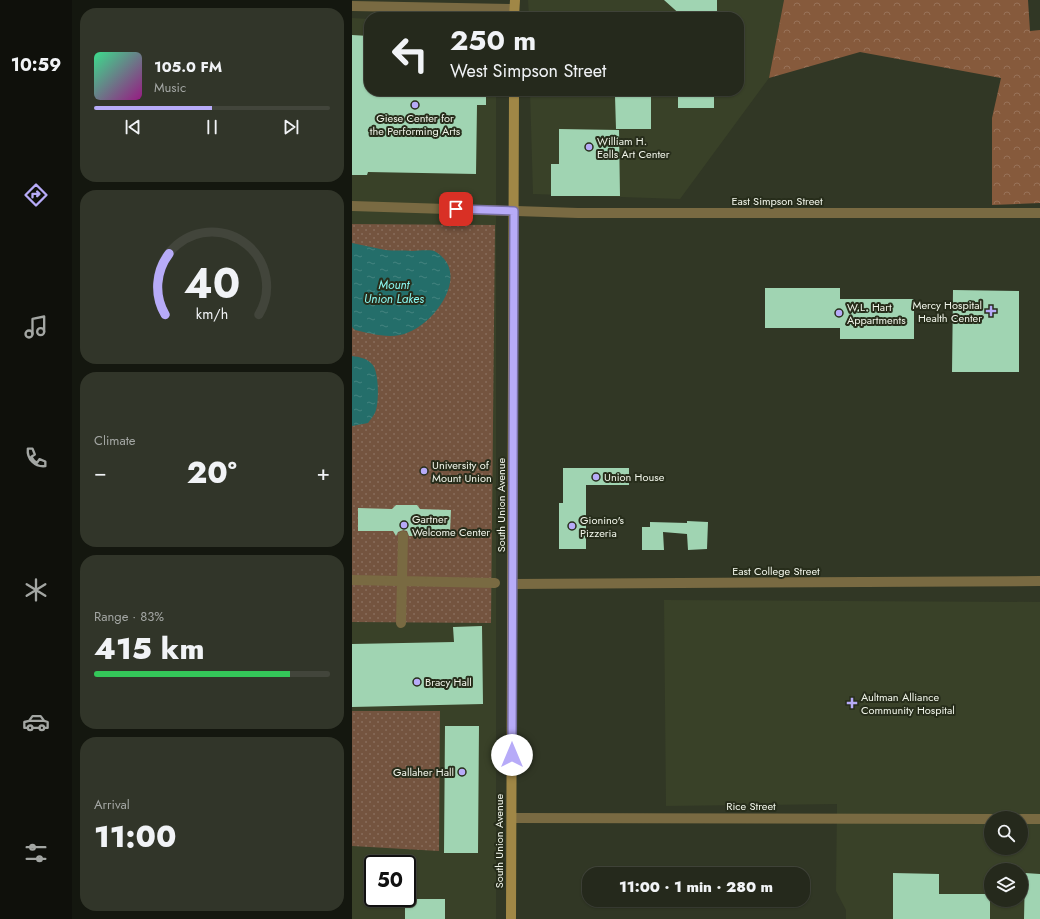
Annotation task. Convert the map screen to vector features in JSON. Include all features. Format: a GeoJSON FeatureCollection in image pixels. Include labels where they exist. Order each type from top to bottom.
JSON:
{"type":"FeatureCollection","features":[{"type":"Feature","properties":{"kind":"main road","name":"South Union Avenue"},"geometry":{"type":"LineString","coordinates":[[511,919],[514,96]]}},
{"type":"Feature","properties":{"kind":"street"},"geometry":{"type":"LineString","coordinates":[[352,6],[514,9]]}},
{"type":"Feature","properties":{"kind":"street","name":"East Simpson Street"},"geometry":{"type":"LineString","coordinates":[[352,206],[623,213],[1040,213]]}},
{"type":"Feature","properties":{"kind":"street"},"geometry":{"type":"LineString","coordinates":[[401,623],[402,536]]}},
{"type":"Feature","properties":{"kind":"street"},"geometry":{"type":"LineString","coordinates":[[352,580],[495,583]]}},
{"type":"Feature","properties":{"kind":"street","name":"East College Street"},"geometry":{"type":"LineString","coordinates":[[513,584],[1040,581]]}},
{"type":"Feature","properties":{"kind":"street","name":"Rice Street"},"geometry":{"type":"LineString","coordinates":[[512,818],[984,819]]}},
{"type":"Feature","properties":{"kind":"street"},"geometry":{"type":"LineString","coordinates":[[1028,819],[1040,819]]}},
{"type":"Feature","properties":{"kind":"shaded area"},"geometry":{"type":"Polygon","coordinates":[[[528,0],[784,0],[769,78],[680,199],[533,194],[530,96],[744,96],[744,12],[529,12],[528,0]]]}},
{"type":"Feature","properties":{"kind":"shaded area","name":"University of Mount Union"},"geometry":{"type":"Polygon","coordinates":[[[352,18],[364,19],[364,96],[496,96],[496,919],[352,919],[352,18]]]}},
{"type":"Feature","properties":{"kind":"shaded area"},"geometry":{"type":"Polygon","coordinates":[[[352,224],[495,225],[491,623],[352,622],[352,224]]]}},
{"type":"Feature","properties":{"kind":"shaded area","name":"Aultman Alliance Community Hospital"},"geometry":{"type":"Polygon","coordinates":[[[664,600],[1040,602],[1040,919],[846,919],[846,910],[836,891],[837,804],[666,806],[664,600]]]}},
{"type":"Feature","properties":{"kind":"shaded area"},"geometry":{"type":"Polygon","coordinates":[[[352,711],[440,711],[439,851],[352,846],[352,711]]]}},
{"type":"Feature","properties":{"kind":"green space"},"geometry":{"type":"Polygon","coordinates":[[[784,0],[1028,0],[1030,31],[1040,30],[1040,203],[992,205],[992,118],[1001,78],[860,52],[769,78],[784,0]]]}},
{"type":"Feature","properties":{"kind":"water","name":"Mount Union Lakes"},"geometry":{"type":"Polygon","coordinates":[[[352,243],[385,250],[428,250],[436,252],[446,262],[450,274],[449,287],[444,300],[435,313],[412,331],[400,335],[383,336],[355,330],[352,327],[352,243]]]}},
{"type":"Feature","properties":{"kind":"water"},"geometry":{"type":"Polygon","coordinates":[[[352,356],[363,358],[372,364],[376,373],[378,393],[376,410],[368,423],[352,426],[352,356]]]}},
{"type":"Feature","properties":{"kind":"building"},"geometry":{"type":"Polygon","coordinates":[[[664,0],[717,0],[717,12],[677,12],[664,0]]]}},
{"type":"Feature","properties":{"kind":"building","name":"Giese Center for the Performing Arts"},"geometry":{"type":"Polygon","coordinates":[[[352,35],[364,36],[364,96],[486,96],[486,105],[477,105],[476,174],[368,172],[367,175],[352,175],[352,35]]]}},
{"type":"Feature","properties":{"kind":"building"},"geometry":{"type":"Polygon","coordinates":[[[615,96],[651,96],[651,129],[616,129],[615,96]]]}},
{"type":"Feature","properties":{"kind":"building"},"geometry":{"type":"Polygon","coordinates":[[[678,96],[714,96],[714,108],[678,108],[678,96]]]}},
{"type":"Feature","properties":{"kind":"building","name":"William H. Eells Art Center"},"geometry":{"type":"Polygon","coordinates":[[[559,129],[619,130],[620,196],[551,196],[551,164],[559,164],[559,129]]]}},
{"type":"Feature","properties":{"kind":"building","name":"W.L. Hart Appartments"},"geometry":{"type":"Polygon","coordinates":[[[765,288],[840,288],[840,299],[914,299],[914,339],[840,339],[840,328],[765,328],[765,288]]]}},
{"type":"Feature","properties":{"kind":"building"},"geometry":{"type":"Polygon","coordinates":[[[953,290],[1019,291],[1019,372],[952,372],[953,290]]]}},
{"type":"Feature","properties":{"kind":"building"},"geometry":{"type":"Polygon","coordinates":[[[563,468],[629,468],[629,485],[586,485],[586,549],[559,549],[559,503],[563,503],[563,468]]]}},
{"type":"Feature","properties":{"kind":"building","name":"Gartner Welcome Center"},"geometry":{"type":"Polygon","coordinates":[[[396,505],[417,505],[420,509],[451,510],[450,532],[418,531],[416,536],[409,536],[407,531],[403,530],[398,532],[396,536],[393,531],[358,531],[358,508],[392,509],[396,505]]]}},
{"type":"Feature","properties":{"kind":"building"},"geometry":{"type":"Polygon","coordinates":[[[687,521],[708,522],[707,549],[688,550],[687,534],[663,532],[664,550],[642,550],[642,527],[650,527],[650,522],[687,523],[687,521]]]}},
{"type":"Feature","properties":{"kind":"building","name":"Bracy Hall"},"geometry":{"type":"Polygon","coordinates":[[[482,626],[483,704],[352,707],[352,644],[454,642],[453,627],[482,626]]]}},
{"type":"Feature","properties":{"kind":"building","name":"Gallaher Hall"},"geometry":{"type":"Polygon","coordinates":[[[445,726],[479,726],[478,853],[444,853],[445,726]]]}},
{"type":"Feature","properties":{"kind":"building"},"geometry":{"type":"Polygon","coordinates":[[[893,873],[939,874],[939,894],[984,894],[984,907],[990,907],[990,919],[893,919],[893,873]]]}},
{"type":"Feature","properties":{"kind":"building"},"geometry":{"type":"Polygon","coordinates":[[[1028,873],[1040,874],[1040,919],[1024,919],[1024,907],[1028,907],[1028,873]]]}},
{"type":"Feature","properties":{"kind":"building"},"geometry":{"type":"Polygon","coordinates":[[[416,899],[445,899],[445,919],[405,919],[405,907],[416,907],[416,899]]]}},
{"type":"Feature","properties":{"kind":"place","name":"Giese Center for the Performing Arts"},"geometry":{"type":"Point","coordinates":[415,105]}},
{"type":"Feature","properties":{"kind":"place","name":"William H. Eells Art Center"},"geometry":{"type":"Point","coordinates":[589,147]}},
{"type":"Feature","properties":{"kind":"place","name":"Mercy Hospital Health Center"},"geometry":{"type":"Point","coordinates":[991,311]}},
{"type":"Feature","properties":{"kind":"place","name":"W.L. Hart Appartments"},"geometry":{"type":"Point","coordinates":[839,313]}},
{"type":"Feature","properties":{"kind":"place","name":"University of Mount Union"},"geometry":{"type":"Point","coordinates":[424,471]}},
{"type":"Feature","properties":{"kind":"place","name":"Union House"},"geometry":{"type":"Point","coordinates":[596,477]}},
{"type":"Feature","properties":{"kind":"place","name":"Gartner Welcome Center"},"geometry":{"type":"Point","coordinates":[404,525]}},
{"type":"Feature","properties":{"kind":"place","name":"Gionino's Pizzeria"},"geometry":{"type":"Point","coordinates":[572,526]}},
{"type":"Feature","properties":{"kind":"place","name":"Bracy Hall"},"geometry":{"type":"Point","coordinates":[417,682]}},
{"type":"Feature","properties":{"kind":"place","name":"Aultman Alliance Community Hospital"},"geometry":{"type":"Point","coordinates":[852,703]}},
{"type":"Feature","properties":{"kind":"place","name":"Gallaher Hall"},"geometry":{"type":"Point","coordinates":[462,772]}},
{"type":"Feature","properties":{"kind":"route"},"geometry":{"type":"LineString","coordinates":[[456,209],[514,211],[512,755]]}}]}
